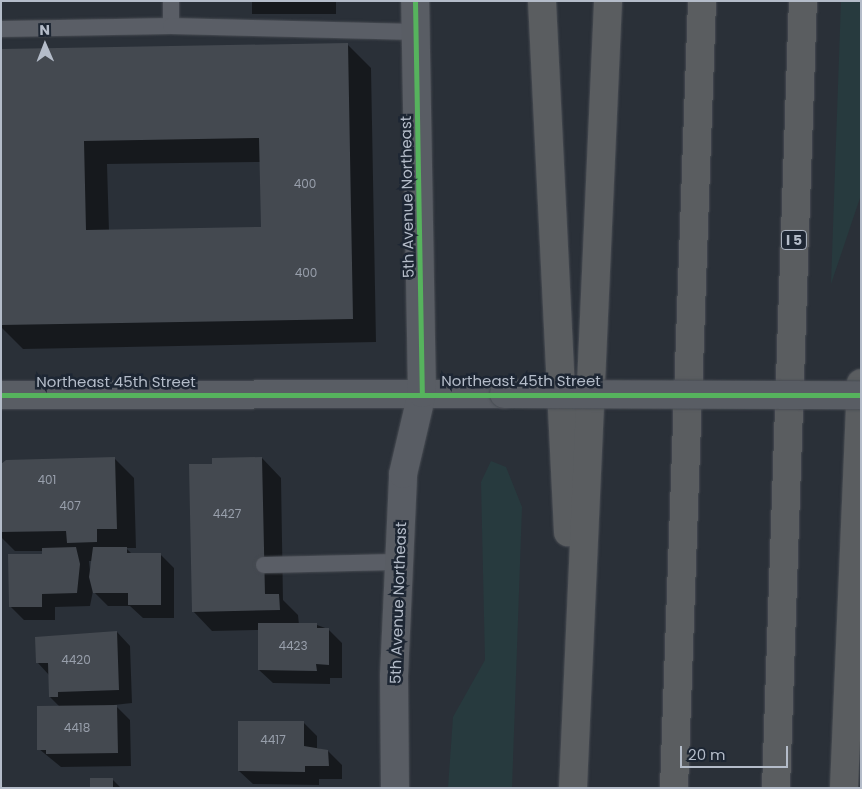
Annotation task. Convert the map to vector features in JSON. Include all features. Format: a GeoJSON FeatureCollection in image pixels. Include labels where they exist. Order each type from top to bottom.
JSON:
{"type":"FeatureCollection","features":[{"type":"Feature","properties":{"kind":"highway"},"geometry":{"type":"LineString","coordinates":[[542,1],[576,713]]}},
{"type":"Feature","properties":{"kind":"highway"},"geometry":{"type":"LineString","coordinates":[[573,788],[608,1]]}},
{"type":"Feature","properties":{"kind":"highway"},"geometry":{"type":"LineString","coordinates":[[674,788],[702,1]]}},
{"type":"Feature","properties":{"kind":"highway","name":"I 5"},"geometry":{"type":"LineString","coordinates":[[776,788],[803,1]]}},
{"type":"Feature","properties":{"kind":"highway"},"geometry":{"type":"LineString","coordinates":[[844,788],[861,383]]}},
{"type":"Feature","properties":{"kind":"main road","name":"5th Avenue Northeast"},"geometry":{"type":"LineString","coordinates":[[395,788],[394,676],[403,474],[422,393],[415,1]]}},
{"type":"Feature","properties":{"kind":"main road","name":"Northeast 45th Street"},"geometry":{"type":"LineString","coordinates":[[1,395],[422,393],[861,395]]}},
{"type":"Feature","properties":{"kind":"lane"},"geometry":{"type":"LineString","coordinates":[[171,1],[171,26]]}},
{"type":"Feature","properties":{"kind":"lane"},"geometry":{"type":"LineString","coordinates":[[1,29],[171,26],[416,32]]}},
{"type":"Feature","properties":{"kind":"lane"},"geometry":{"type":"LineString","coordinates":[[264,565],[398,562]]}},
{"type":"Feature","properties":{"kind":"green space"},"geometry":{"type":"Polygon","coordinates":[[[841,1],[861,1],[861,195],[831,284],[841,1]]]}},
{"type":"Feature","properties":{"kind":"green space"},"geometry":{"type":"Polygon","coordinates":[[[491,461],[506,467],[522,507],[512,788],[448,788],[453,717],[485,660],[481,482],[491,461]]]}},
{"type":"Feature","properties":{"kind":"building"},"geometry":{"type":"Polygon","coordinates":[[[348,43],[353,319],[1,325],[1,49],[348,43]],[[259,138],[84,141],[86,230],[261,227],[259,138]]]}},
{"type":"Feature","properties":{"kind":"building"},"geometry":{"type":"Polygon","coordinates":[[[115,457],[117,529],[97,529],[97,542],[67,543],[66,531],[1,532],[1,464],[6,460],[115,457]]]}},
{"type":"Feature","properties":{"kind":"building"},"geometry":{"type":"Polygon","coordinates":[[[262,457],[265,594],[279,594],[280,610],[192,612],[189,464],[212,464],[212,458],[262,457]]]}},
{"type":"Feature","properties":{"kind":"building"},"geometry":{"type":"Polygon","coordinates":[[[76,547],[80,564],[77,593],[42,594],[42,607],[9,607],[8,554],[42,554],[42,548],[76,547]]]}},
{"type":"Feature","properties":{"kind":"building"},"geometry":{"type":"Polygon","coordinates":[[[93,547],[127,547],[127,553],[161,553],[161,605],[128,605],[128,593],[93,593],[89,577],[93,547]]]}},
{"type":"Feature","properties":{"kind":"building"},"geometry":{"type":"Polygon","coordinates":[[[258,623],[317,623],[317,628],[329,628],[329,665],[316,664],[317,671],[258,670],[258,623]]]}},
{"type":"Feature","properties":{"kind":"building"},"geometry":{"type":"Polygon","coordinates":[[[117,631],[119,690],[58,692],[58,697],[49,697],[48,663],[36,663],[35,637],[117,631]]]}},
{"type":"Feature","properties":{"kind":"building"},"geometry":{"type":"Polygon","coordinates":[[[117,705],[118,753],[46,754],[46,750],[37,750],[37,706],[117,705]]]}},
{"type":"Feature","properties":{"kind":"building"},"geometry":{"type":"Polygon","coordinates":[[[238,721],[304,721],[304,746],[328,750],[329,766],[305,766],[305,772],[238,771],[238,721]]]}},
{"type":"Feature","properties":{"kind":"building"},"geometry":{"type":"Polygon","coordinates":[[[90,778],[113,778],[113,788],[90,788],[90,778]]]}},
{"type":"Feature","properties":{"kind":"cycle path"},"geometry":{"type":"LineString","coordinates":[[415,1],[422,393]]}},
{"type":"Feature","properties":{"kind":"cycle path"},"geometry":{"type":"LineString","coordinates":[[1,395],[861,395]]}}]}
